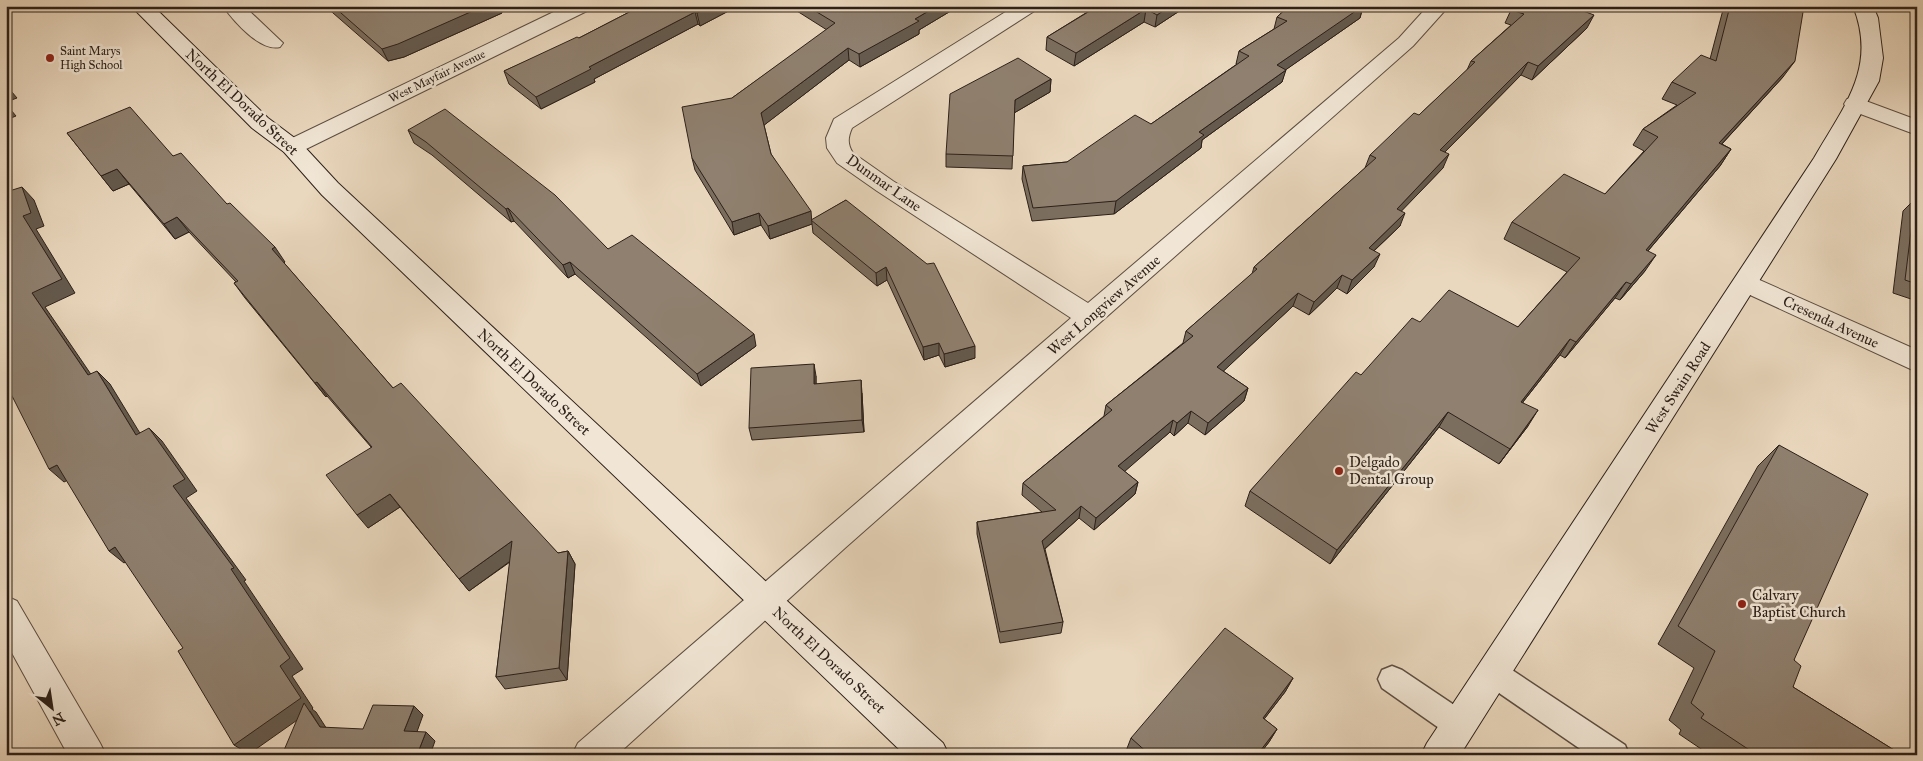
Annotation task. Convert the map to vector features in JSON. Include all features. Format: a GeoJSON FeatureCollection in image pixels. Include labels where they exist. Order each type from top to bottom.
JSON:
{"type":"FeatureCollection","features":[{"type":"Feature","properties":{"kind":"street","name":"North El Dorado Street"},"geometry":{"type":"LineString","coordinates":[[141,6],[260,123],[292,147],[330,189],[764,600],[931,755]]}},
{"type":"Feature","properties":{"kind":"street"},"geometry":{"type":"LineString","coordinates":[[233,6],[256,30],[274,43]]}},
{"type":"Feature","properties":{"kind":"street","name":"West Mayfair Avenue"},"geometry":{"type":"LineString","coordinates":[[292,147],[582,6]]}},
{"type":"Feature","properties":{"kind":"street","name":"Dunmar Lane"},"geometry":{"type":"LineString","coordinates":[[1029,6],[842,124],[837,138],[838,148],[844,158],[1090,317]]}},
{"type":"Feature","properties":{"kind":"street","name":"West Longview Avenue"},"geometry":{"type":"LineString","coordinates":[[590,755],[764,600],[1406,42],[1439,6]]}},
{"type":"Feature","properties":{"kind":"street","name":"West Swain Road"},"geometry":{"type":"LineString","coordinates":[[1439,755],[1825,159],[1868,81],[1873,58],[1868,18],[1863,6]]}},
{"type":"Feature","properties":{"kind":"street"},"geometry":{"type":"LineString","coordinates":[[1855,104],[1917,128]]}},
{"type":"Feature","properties":{"kind":"street","name":"Cresenda Avenue"},"geometry":{"type":"LineString","coordinates":[[1746,283],[1917,362]]}},
{"type":"Feature","properties":{"kind":"street"},"geometry":{"type":"LineString","coordinates":[[6,611],[15,645],[88,755]]}},
{"type":"Feature","properties":{"kind":"lane"},"geometry":{"type":"LineString","coordinates":[[1493,673],[1615,755]]}},
{"type":"Feature","properties":{"kind":"lane"},"geometry":{"type":"LineString","coordinates":[[1392,679],[1459,725]]}},
{"type":"Feature","properties":{"kind":"building"},"geometry":{"type":"Polygon","coordinates":[[[333,6],[484,6],[398,44],[382,49],[333,6]]]}},
{"type":"Feature","properties":{"kind":"building"},"geometry":{"type":"Polygon","coordinates":[[[641,6],[711,6],[697,13],[695,12],[589,67],[591,69],[536,97],[504,71],[577,37],[579,38],[641,6]]]}},
{"type":"Feature","properties":{"kind":"building"},"geometry":{"type":"Polygon","coordinates":[[[807,6],[937,6],[915,19],[919,21],[859,54],[848,48],[761,113],[771,154],[811,211],[768,226],[759,213],[732,222],[692,158],[682,107],[732,98],[835,23],[807,6]]]}},
{"type":"Feature","properties":{"kind":"building"},"geometry":{"type":"Polygon","coordinates":[[[1098,6],[1170,6],[1157,15],[1146,9],[1076,53],[1047,37],[1098,6]]]}},
{"type":"Feature","properties":{"kind":"building"},"geometry":{"type":"Polygon","coordinates":[[[1289,6],[1363,6],[1277,65],[1286,70],[1199,132],[1204,135],[1116,201],[1033,208],[1023,166],[1067,162],[1135,115],[1151,124],[1249,56],[1239,51],[1287,21],[1277,17],[1289,6]]]}},
{"type":"Feature","properties":{"kind":"building"},"geometry":{"type":"Polygon","coordinates":[[[1513,6],[1570,6],[1594,15],[1538,66],[1528,62],[1440,150],[1449,154],[1397,209],[1405,213],[1369,248],[1380,254],[1352,280],[1342,275],[1314,302],[1298,293],[1217,367],[1248,388],[1208,423],[1191,411],[1177,423],[1173,420],[1118,466],[1138,482],[1096,518],[1081,506],[1042,541],[1063,622],[1000,632],[977,522],[1056,510],[1023,483],[1112,410],[1106,405],[1193,336],[1186,331],[1257,269],[1254,267],[1376,158],[1370,155],[1414,113],[1419,115],[1475,62],[1471,61],[1524,14],[1511,10],[1513,6]]]}},
{"type":"Feature","properties":{"kind":"building"},"geometry":{"type":"Polygon","coordinates":[[[1730,6],[1804,6],[1795,61],[1719,143],[1731,149],[1646,250],[1656,255],[1631,284],[1626,282],[1576,342],[1570,339],[1521,402],[1538,410],[1510,449],[1448,412],[1337,550],[1250,491],[1356,372],[1361,375],[1412,318],[1420,322],[1449,290],[1518,327],[1580,258],[1512,222],[1564,174],[1605,194],[1658,137],[1643,129],[1696,93],[1672,82],[1701,55],[1716,61],[1730,6]]]}},
{"type":"Feature","properties":{"kind":"building"},"geometry":{"type":"Polygon","coordinates":[[[1018,58],[1051,79],[1015,100],[1013,156],[946,154],[950,94],[1018,58]]]}},
{"type":"Feature","properties":{"kind":"building"},"geometry":{"type":"Polygon","coordinates":[[[130,107],[173,156],[181,153],[227,204],[230,203],[275,247],[272,249],[393,388],[401,383],[558,553],[568,551],[559,668],[496,677],[512,541],[459,579],[390,494],[357,515],[326,475],[372,447],[317,382],[315,383],[234,283],[238,281],[177,217],[164,224],[117,169],[101,176],[67,133],[130,107]]]}},
{"type":"Feature","properties":{"kind":"building"},"geometry":{"type":"Polygon","coordinates":[[[445,109],[555,195],[608,249],[632,235],[754,334],[697,374],[570,262],[563,265],[508,208],[506,209],[426,142],[408,130],[445,109]]]}},
{"type":"Feature","properties":{"kind":"building"},"geometry":{"type":"Polygon","coordinates":[[[22,187],[31,213],[23,216],[62,279],[32,293],[88,375],[97,371],[136,435],[149,428],[185,479],[173,486],[234,568],[231,569],[290,658],[280,666],[301,698],[234,745],[178,651],[183,648],[115,547],[109,551],[57,465],[49,469],[10,392],[7,393],[6,391],[6,192],[22,187]]]}},
{"type":"Feature","properties":{"kind":"building"},"geometry":{"type":"Polygon","coordinates":[[[1917,197],[1917,284],[1905,280],[1915,198],[1917,197]]]}},
{"type":"Feature","properties":{"kind":"building"},"geometry":{"type":"Polygon","coordinates":[[[846,200],[927,264],[934,263],[975,346],[944,354],[939,343],[923,347],[886,267],[876,273],[811,220],[846,200]]]}},
{"type":"Feature","properties":{"kind":"building"},"geometry":{"type":"Polygon","coordinates":[[[814,364],[814,384],[861,380],[862,420],[749,428],[751,368],[814,364]]]}},
{"type":"Feature","properties":{"kind":"building","name":"Calvary Baptist Church"},"geometry":{"type":"Polygon","coordinates":[[[1779,445],[1868,494],[1794,660],[1801,666],[1793,687],[1902,755],[1757,755],[1701,718],[1704,714],[1691,703],[1715,651],[1678,626],[1779,445]]]}},
{"type":"Feature","properties":{"kind":"building"},"geometry":{"type":"Polygon","coordinates":[[[1225,628],[1293,678],[1263,718],[1277,729],[1257,755],[1150,755],[1131,738],[1225,628]]]}},
{"type":"Feature","properties":{"kind":"building"},"geometry":{"type":"Polygon","coordinates":[[[304,703],[320,727],[363,729],[373,705],[414,706],[404,731],[426,732],[417,755],[282,755],[304,703]]]}},
{"type":"Feature","properties":{"kind":"place","name":"Saint Marys High School"},"geometry":{"type":"Point","coordinates":[50,58]}},
{"type":"Feature","properties":{"kind":"place","name":"Delgado Dental Group"},"geometry":{"type":"Point","coordinates":[1339,471]}},
{"type":"Feature","properties":{"kind":"place","name":"Calvary Baptist Church"},"geometry":{"type":"Point","coordinates":[1742,604]}}]}
